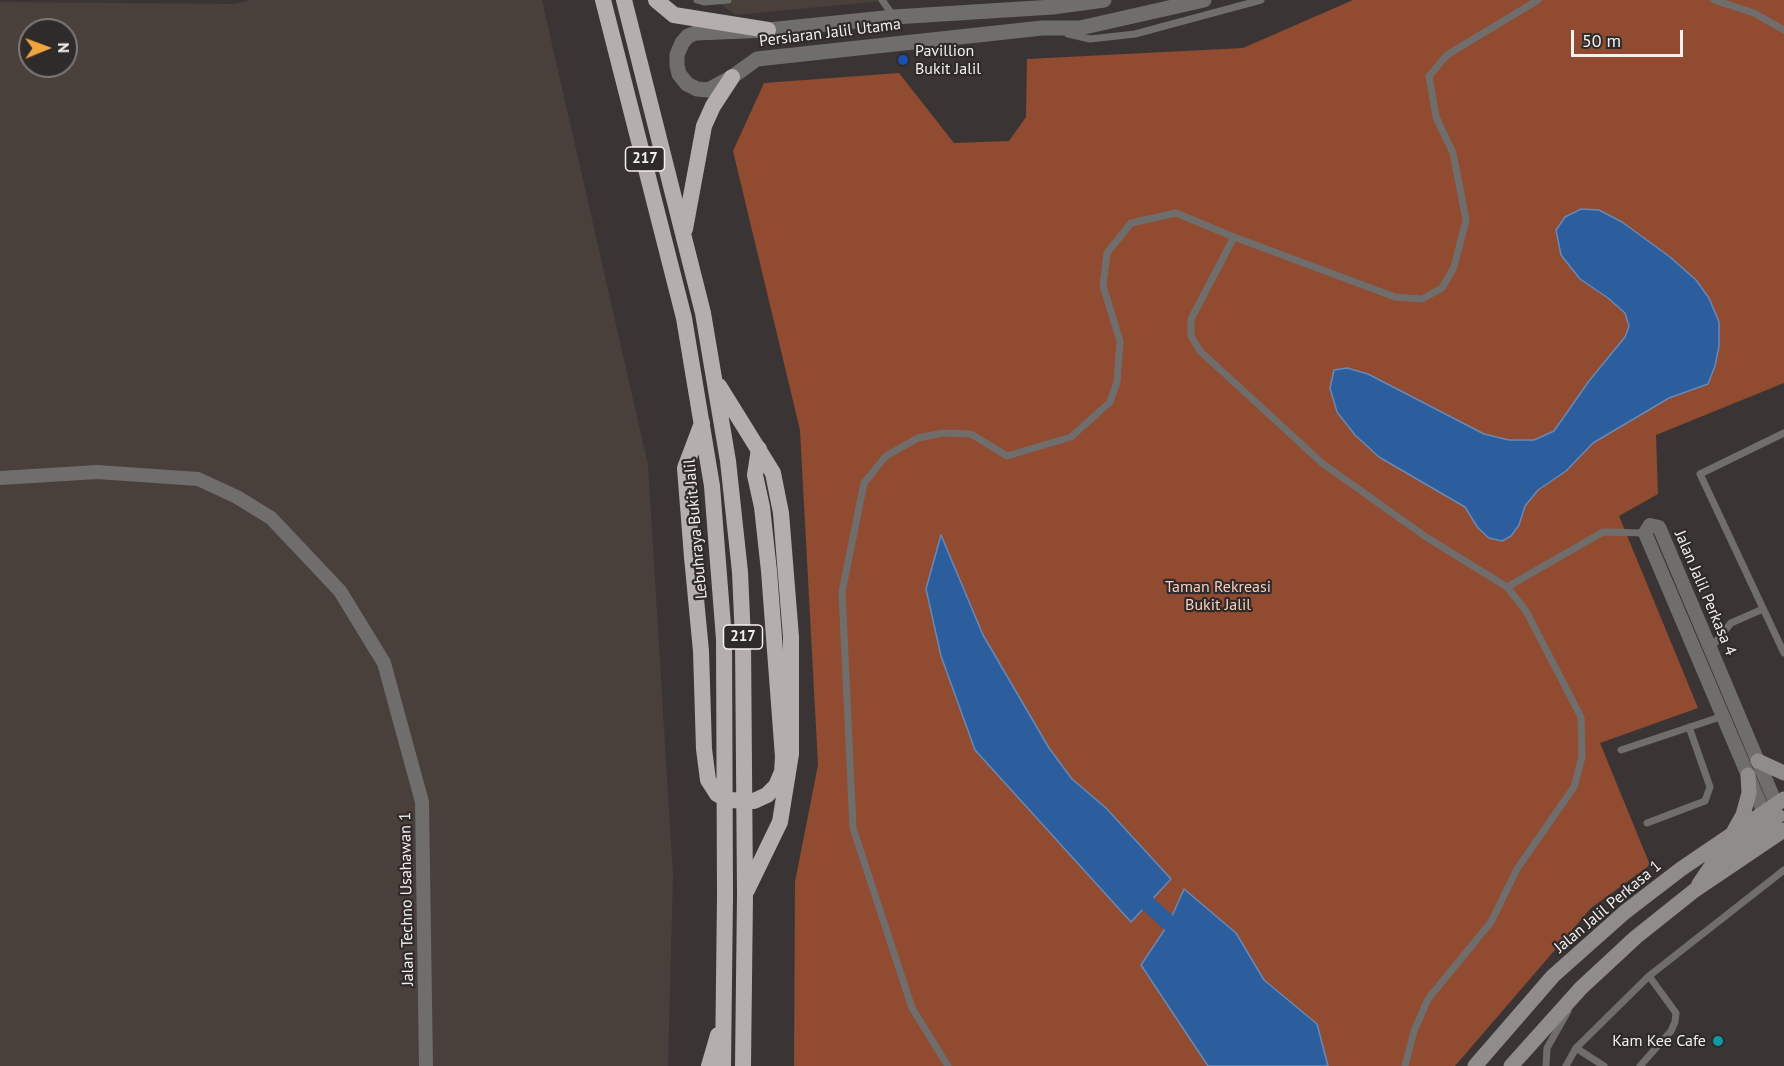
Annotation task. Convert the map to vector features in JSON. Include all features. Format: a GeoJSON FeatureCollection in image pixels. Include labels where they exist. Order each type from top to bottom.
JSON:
{"type":"FeatureCollection","features":[{"type":"Feature","properties":{"kind":"highway","name":"Lebuhraya Bukit Jalil"},"geometry":{"type":"LineString","coordinates":[[603,0],[684,318],[703,420],[712,486],[724,639],[723,1066]]}},
{"type":"Feature","properties":{"kind":"highway","name":"217"},"geometry":{"type":"LineString","coordinates":[[624,0],[703,313],[728,460],[740,572],[742,617],[745,894],[742,1066]]}},
{"type":"Feature","properties":{"kind":"highway"},"geometry":{"type":"LineString","coordinates":[[656,0],[674,15],[768,30]]}},
{"type":"Feature","properties":{"kind":"highway"},"geometry":{"type":"LineString","coordinates":[[684,234],[705,126],[713,106],[732,77]]}},
{"type":"Feature","properties":{"kind":"highway"},"geometry":{"type":"LineString","coordinates":[[716,382],[773,472],[781,513],[791,637],[791,754],[780,822],[745,894]]}},
{"type":"Feature","properties":{"kind":"highway"},"geometry":{"type":"LineString","coordinates":[[703,420],[685,468],[701,651],[704,749],[708,780],[717,794],[727,800],[754,801],[767,795],[776,786],[782,772],[783,757],[769,571],[762,507],[755,475],[759,450]]}},
{"type":"Feature","properties":{"kind":"highway"},"geometry":{"type":"LineString","coordinates":[[709,1066],[724,1013]]}},
{"type":"Feature","properties":{"kind":"main road"},"geometry":{"type":"LineString","coordinates":[[1758,761],[1784,773]]}},
{"type":"Feature","properties":{"kind":"main road"},"geometry":{"type":"LineString","coordinates":[[1733,834],[1743,815],[1749,794],[1748,776]]}},
{"type":"Feature","properties":{"kind":"main road"},"geometry":{"type":"LineString","coordinates":[[1517,1063],[1581,988],[1636,937],[1695,890],[1712,865],[1778,813]]}},
{"type":"Feature","properties":{"kind":"main road","name":"Jalan Jalil Perkasa 1"},"geometry":{"type":"LineString","coordinates":[[1476,1066],[1486,1059],[1553,976],[1625,912],[1681,869],[1733,834],[1778,813]]}},
{"type":"Feature","properties":{"kind":"street","name":"Persiaran Jalil Utama"},"geometry":{"type":"LineString","coordinates":[[1104,0],[894,16],[768,30],[696,33],[688,36],[682,43],[677,55],[677,65],[679,74],[687,84],[697,89],[708,90],[732,77],[757,59],[771,56],[1042,28],[1090,27],[1204,0]]}},
{"type":"Feature","properties":{"kind":"street","name":"Jalan Techno Usahawan 1"},"geometry":{"type":"LineString","coordinates":[[0,478],[97,472],[198,479],[237,497],[271,518],[340,591],[384,663],[422,802],[426,1066]]}},
{"type":"Feature","properties":{"kind":"street","name":"Jalan Jalil Perkasa 4"},"geometry":{"type":"LineString","coordinates":[[1650,525],[1659,527],[1778,813],[1748,776],[1645,533],[1646,528],[1650,525]]}},
{"type":"Feature","properties":{"kind":"lane"},"geometry":{"type":"LineString","coordinates":[[698,0],[728,0]]}},
{"type":"Feature","properties":{"kind":"lane"},"geometry":{"type":"LineString","coordinates":[[882,0],[894,16]]}},
{"type":"Feature","properties":{"kind":"lane"},"geometry":{"type":"LineString","coordinates":[[1042,28],[1090,39],[1135,34],[1262,0]]}},
{"type":"Feature","properties":{"kind":"lane"},"geometry":{"type":"LineString","coordinates":[[948,1066],[912,1008],[853,828],[842,592],[864,483],[886,456],[918,438],[944,433],[971,434],[1007,456],[1071,437],[1110,402],[1117,382],[1120,341],[1102,286],[1107,253],[1131,224],[1176,213],[1395,297],[1422,299],[1443,288],[1454,267],[1466,220],[1453,153],[1436,117],[1429,76],[1447,55],[1538,0]]}},
{"type":"Feature","properties":{"kind":"lane"},"geometry":{"type":"LineString","coordinates":[[1714,0],[1754,13],[1784,30]]}},
{"type":"Feature","properties":{"kind":"lane"},"geometry":{"type":"LineString","coordinates":[[1234,237],[1191,319],[1191,336],[1200,351],[1322,463],[1426,537],[1507,587],[1526,611],[1581,717],[1582,757],[1574,788],[1517,869],[1491,922],[1428,999],[1414,1031],[1405,1066]]}},
{"type":"Feature","properties":{"kind":"lane"},"geometry":{"type":"LineString","coordinates":[[1784,433],[1700,474],[1784,653]]}},
{"type":"Feature","properties":{"kind":"lane"},"geometry":{"type":"LineString","coordinates":[[1507,587],[1603,532],[1645,533]]}},
{"type":"Feature","properties":{"kind":"lane"},"geometry":{"type":"LineString","coordinates":[[1710,648],[1731,623],[1763,609]]}},
{"type":"Feature","properties":{"kind":"lane"},"geometry":{"type":"LineString","coordinates":[[1621,750],[1723,716]]}},
{"type":"Feature","properties":{"kind":"lane"},"geometry":{"type":"LineString","coordinates":[[1647,823],[1706,801],[1710,787],[1689,727]]}},
{"type":"Feature","properties":{"kind":"lane"},"geometry":{"type":"LineString","coordinates":[[1566,1066],[1576,1048],[1650,976],[1784,870]]}},
{"type":"Feature","properties":{"kind":"lane"},"geometry":{"type":"LineString","coordinates":[[1640,1066],[1671,1031],[1675,1022],[1676,1012],[1650,976]]}},
{"type":"Feature","properties":{"kind":"lane"},"geometry":{"type":"LineString","coordinates":[[1546,1066],[1547,1048],[1581,988]]}},
{"type":"Feature","properties":{"kind":"lane"},"geometry":{"type":"LineString","coordinates":[[1576,1048],[1604,1066]]}},
{"type":"Feature","properties":{"kind":"shaded area"},"geometry":{"type":"Polygon","coordinates":[[[251,0],[542,0],[648,465],[673,875],[668,1066],[0,1066],[0,2],[234,4],[251,0]]]}},
{"type":"Feature","properties":{"kind":"shaded area"},"geometry":{"type":"Polygon","coordinates":[[[715,0],[893,0],[736,15],[715,0]]]}},
{"type":"Feature","properties":{"kind":"green space","name":"Taman Rekreasi Bukit Jalil"},"geometry":{"type":"Polygon","coordinates":[[[1353,0],[1784,0],[1784,383],[1656,435],[1658,494],[1619,516],[1698,708],[1600,743],[1650,865],[1591,908],[1455,1066],[794,1066],[795,882],[818,765],[800,430],[733,151],[764,83],[899,73],[954,143],[1009,141],[1026,117],[1027,59],[1243,48],[1353,0]]]}},
{"type":"Feature","properties":{"kind":"water"},"geometry":{"type":"Polygon","coordinates":[[[1581,209],[1599,210],[1622,222],[1670,257],[1696,280],[1709,298],[1719,322],[1719,346],[1715,366],[1708,384],[1669,398],[1593,443],[1566,471],[1538,490],[1525,506],[1519,525],[1511,536],[1502,541],[1489,538],[1478,528],[1465,507],[1379,457],[1355,435],[1337,412],[1330,388],[1334,370],[1347,368],[1368,374],[1484,434],[1509,440],[1534,440],[1554,431],[1589,381],[1625,337],[1629,326],[1625,313],[1580,279],[1561,255],[1556,230],[1565,217],[1581,209]]]}},
{"type":"Feature","properties":{"kind":"water"},"geometry":{"type":"Polygon","coordinates":[[[941,535],[983,635],[1049,748],[1072,779],[1106,808],[1171,879],[1131,922],[975,750],[941,656],[926,589],[941,535]]]}},
{"type":"Feature","properties":{"kind":"water"},"geometry":{"type":"Polygon","coordinates":[[[1184,889],[1236,933],[1264,980],[1317,1024],[1328,1066],[1208,1066],[1141,965],[1169,923],[1184,889]]]}},
{"type":"Feature","properties":{"kind":"waterway"},"geometry":{"type":"LineString","coordinates":[[1147,903],[1169,923]]}},
{"type":"Feature","properties":{"kind":"place","name":"Pavillion Bukit Jalil"},"geometry":{"type":"Point","coordinates":[903,60]}},
{"type":"Feature","properties":{"kind":"place","name":"Kam Kee Cafe"},"geometry":{"type":"Point","coordinates":[1718,1041]}}]}
